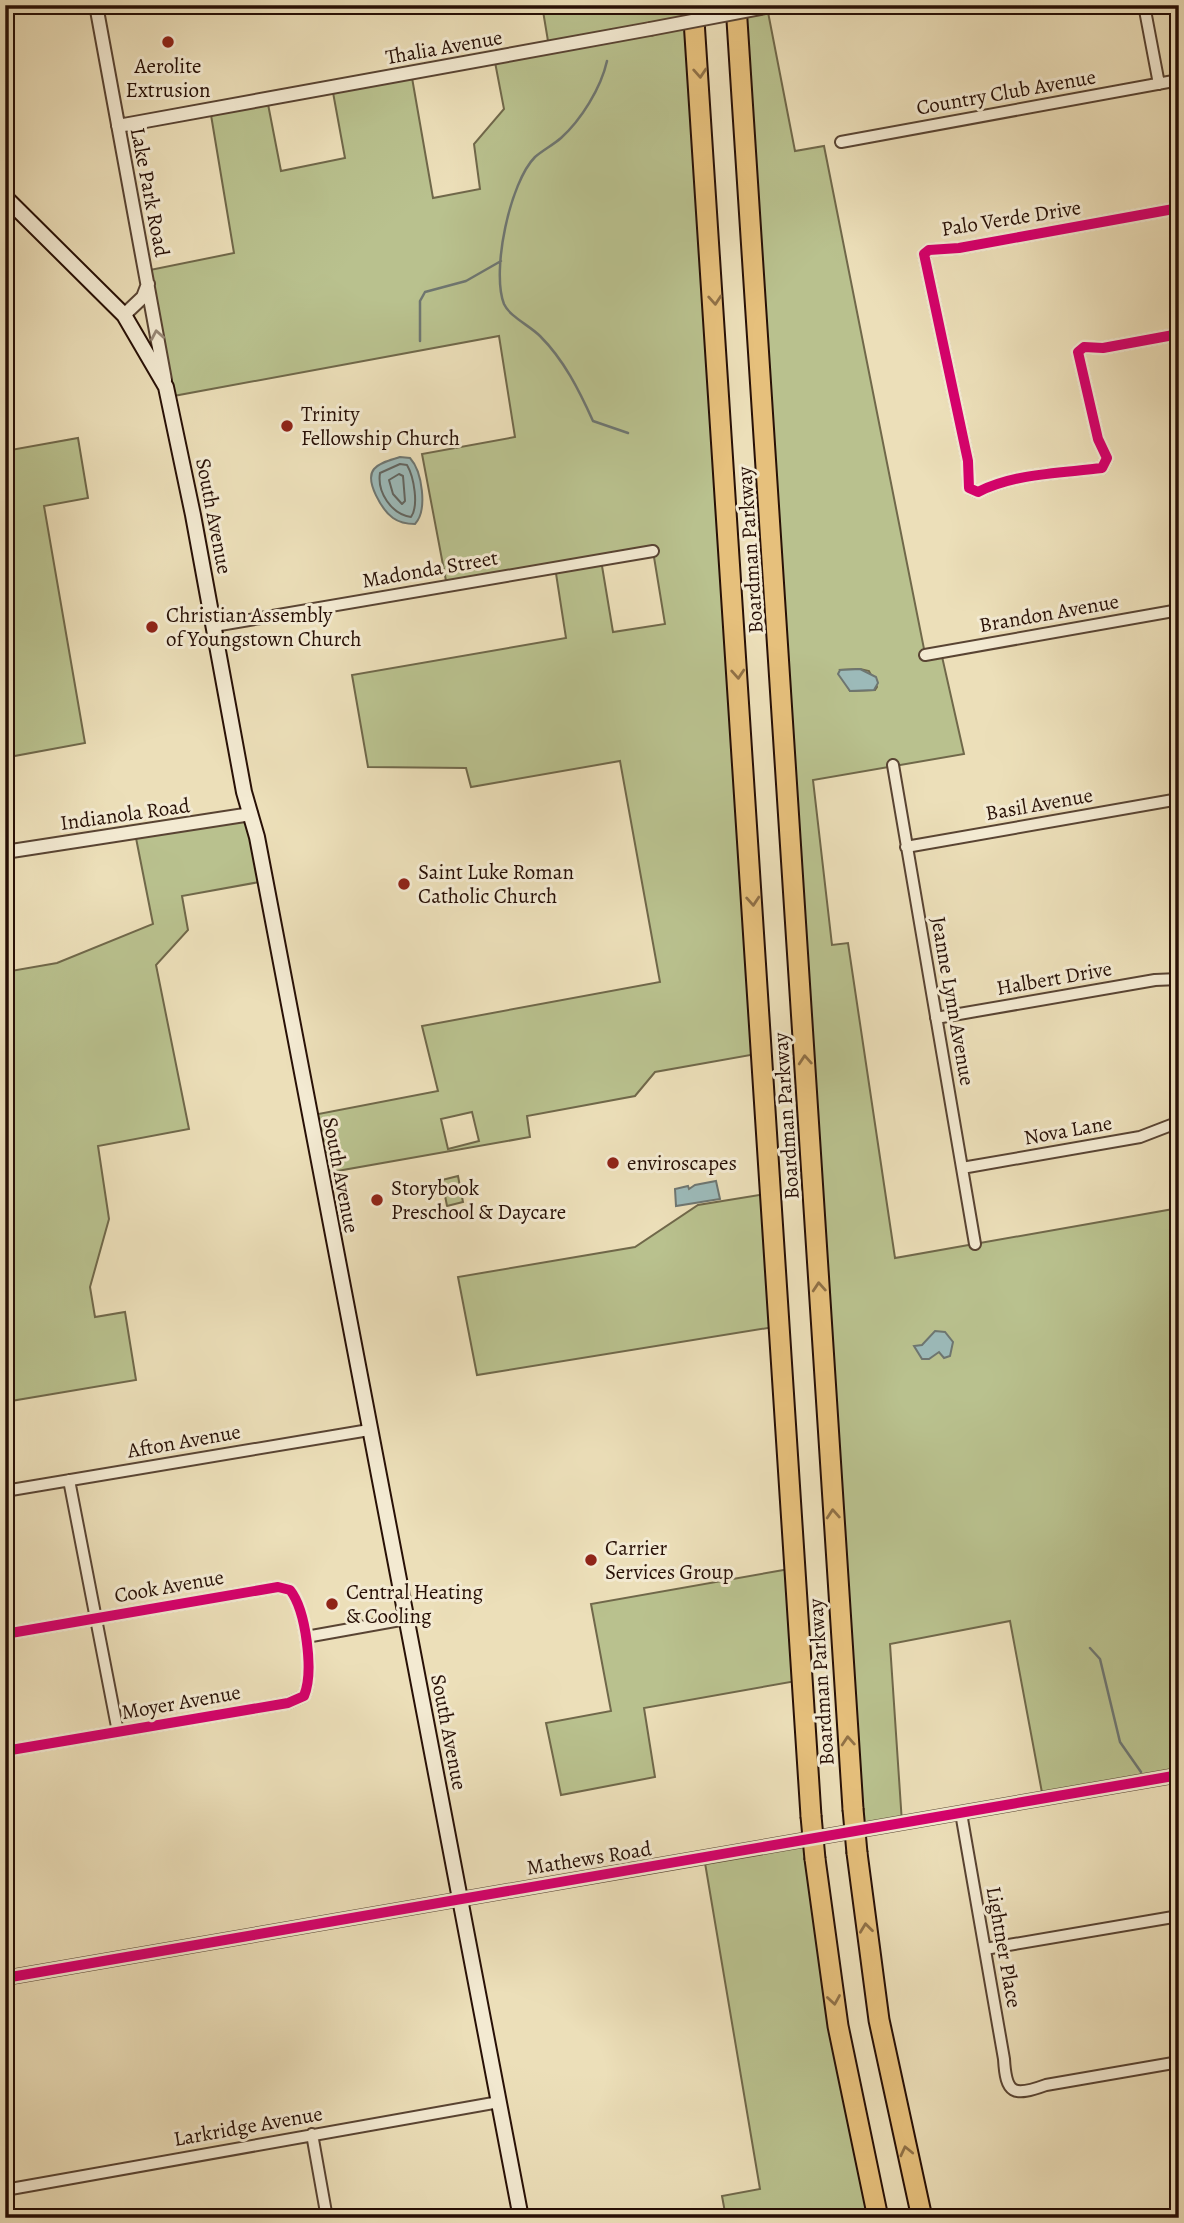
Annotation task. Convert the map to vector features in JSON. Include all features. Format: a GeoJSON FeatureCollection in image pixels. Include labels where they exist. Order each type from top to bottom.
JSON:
{"type":"FeatureCollection","features":[{"type":"Feature","properties":{"kind":"highway","name":"Boardman Parkway"},"geometry":{"type":"LineString","coordinates":[[693,5],[811,1816],[838,2026],[878,2218]]}},
{"type":"Feature","properties":{"kind":"highway","name":"Boardman Parkway"},"geometry":{"type":"LineString","coordinates":[[736,5],[853,1809],[879,2020],[922,2218]]}},
{"type":"Feature","properties":{"kind":"main road","name":"South Avenue"},"geometry":{"type":"LineString","coordinates":[[5,197],[124,316],[166,387],[522,2218]]}},
{"type":"Feature","properties":{"kind":"street","name":"Lake Park Road"},"geometry":{"type":"LineString","coordinates":[[96,5],[166,387]]}},
{"type":"Feature","properties":{"kind":"street","name":"Thalia Avenue"},"geometry":{"type":"LineString","coordinates":[[118,126],[776,5]]}},
{"type":"Feature","properties":{"kind":"street"},"geometry":{"type":"LineString","coordinates":[[1144,5],[1159,84]]}},
{"type":"Feature","properties":{"kind":"street","name":"Country Club Avenue"},"geometry":{"type":"LineString","coordinates":[[841,142],[1179,80]]}},
{"type":"Feature","properties":{"kind":"street","name":"Palo Verde Drive"},"geometry":{"type":"LineString","coordinates":[[1179,208],[959,248],[929,250],[924,254],[968,461],[968,484],[972,490],[978,492],[997,484],[1084,468],[1102,468],[1107,458],[1098,439],[1078,352],[1084,347],[1103,348],[1179,334]]}},
{"type":"Feature","properties":{"kind":"street"},"geometry":{"type":"LineString","coordinates":[[124,316],[143,297],[148,284]]}},
{"type":"Feature","properties":{"kind":"street","name":"Madonda Street"},"geometry":{"type":"LineString","coordinates":[[214,626],[653,551]]}},
{"type":"Feature","properties":{"kind":"street","name":"Brandon Avenue"},"geometry":{"type":"LineString","coordinates":[[925,654],[1179,610]]}},
{"type":"Feature","properties":{"kind":"street","name":"Jeanne Lynn Avenue"},"geometry":{"type":"LineString","coordinates":[[892,765],[975,1244]]}},
{"type":"Feature","properties":{"kind":"street","name":"Basil Avenue"},"geometry":{"type":"LineString","coordinates":[[906,847],[1179,799]]}},
{"type":"Feature","properties":{"kind":"street","name":"Indianola Road"},"geometry":{"type":"LineString","coordinates":[[5,852],[251,814]]}},
{"type":"Feature","properties":{"kind":"street","name":"Halbert Drive"},"geometry":{"type":"LineString","coordinates":[[936,1018],[1156,980],[1179,979]]}},
{"type":"Feature","properties":{"kind":"street","name":"Nova Lane"},"geometry":{"type":"LineString","coordinates":[[962,1168],[1140,1137],[1179,1122]]}},
{"type":"Feature","properties":{"kind":"street","name":"Afton Avenue"},"geometry":{"type":"LineString","coordinates":[[5,1491],[369,1430]]}},
{"type":"Feature","properties":{"kind":"street"},"geometry":{"type":"LineString","coordinates":[[69,1480],[117,1732]]}},
{"type":"Feature","properties":{"kind":"street","name":"Cook Avenue"},"geometry":{"type":"LineString","coordinates":[[5,1634],[278,1587],[290,1590],[298,1602],[306,1637]]}},
{"type":"Feature","properties":{"kind":"street"},"geometry":{"type":"LineString","coordinates":[[306,1637],[406,1619]]}},
{"type":"Feature","properties":{"kind":"street","name":"Moyer Avenue"},"geometry":{"type":"LineString","coordinates":[[5,1751],[297,1700],[307,1689],[306,1637]]}},
{"type":"Feature","properties":{"kind":"street","name":"Mathews Road"},"geometry":{"type":"LineString","coordinates":[[5,1978],[1179,1775]]}},
{"type":"Feature","properties":{"kind":"street","name":"Lightner Place"},"geometry":{"type":"LineString","coordinates":[[961,1813],[1004,2059],[1003,2074],[1008,2086],[1018,2092],[1029,2092],[1046,2085],[1179,2062]]}},
{"type":"Feature","properties":{"kind":"street"},"geometry":{"type":"LineString","coordinates":[[985,1949],[1179,1916]]}},
{"type":"Feature","properties":{"kind":"street","name":"Larkridge Avenue"},"geometry":{"type":"LineString","coordinates":[[5,2190],[499,2102]]}},
{"type":"Feature","properties":{"kind":"street"},"geometry":{"type":"LineString","coordinates":[[312,2134],[327,2218]]}},
{"type":"Feature","properties":{"kind":"green space"},"geometry":{"type":"Polygon","coordinates":[[[542,5],[693,5],[762,1053],[655,1072],[635,1096],[527,1116],[530,1137],[320,1174],[308,1116],[438,1091],[422,1026],[660,982],[620,761],[471,787],[466,768],[368,767],[352,675],[566,638],[555,567],[447,586],[422,454],[515,437],[499,336],[168,397],[145,271],[234,253],[210,109],[267,99],[281,171],[345,158],[332,87],[411,72],[433,198],[480,189],[474,144],[504,109],[494,57],[549,47],[542,5]],[[653,551],[601,560],[613,632],[665,624],[653,551]],[[472,1112],[441,1119],[448,1149],[479,1141],[472,1112]]]}},
{"type":"Feature","properties":{"kind":"green space"},"geometry":{"type":"Polygon","coordinates":[[[736,5],[767,7],[795,151],[824,146],[925,654],[941,652],[964,754],[813,780],[832,945],[848,943],[895,1258],[1179,1208],[1179,1775],[1043,1798],[1010,1621],[890,1644],[902,1823],[855,1830],[736,5]],[[840,670],[850,691],[875,690],[877,687],[869,671],[840,670]]]}},
{"type":"Feature","properties":{"kind":"green space"},"geometry":{"type":"Polygon","coordinates":[[[78,438],[88,498],[44,506],[85,743],[9,757],[5,735],[5,451],[78,438]]]}},
{"type":"Feature","properties":{"kind":"green space"},"geometry":{"type":"Polygon","coordinates":[[[251,814],[265,881],[182,896],[188,930],[156,965],[189,1129],[98,1146],[109,1219],[90,1287],[95,1317],[125,1312],[136,1380],[5,1402],[5,972],[57,963],[153,924],[135,833],[251,814]]]}},
{"type":"Feature","properties":{"kind":"green space"},"geometry":{"type":"Polygon","coordinates":[[[458,1176],[463,1202],[447,1206],[442,1180],[458,1176]]]}},
{"type":"Feature","properties":{"kind":"green space"},"geometry":{"type":"Polygon","coordinates":[[[771,1193],[780,1326],[477,1375],[458,1277],[635,1247],[698,1205],[771,1193]]]}},
{"type":"Feature","properties":{"kind":"green space"},"geometry":{"type":"Polygon","coordinates":[[[795,1568],[802,1680],[644,1708],[655,1777],[561,1795],[546,1723],[611,1711],[591,1604],[795,1568]]]}},
{"type":"Feature","properties":{"kind":"green space"},"geometry":{"type":"Polygon","coordinates":[[[813,1838],[878,2218],[726,2218],[722,2196],[760,2189],[704,1857],[813,1838]]]}},
{"type":"Feature","properties":{"kind":"water"},"geometry":{"type":"Polygon","coordinates":[[[400,457],[410,458],[418,472],[422,500],[419,518],[415,524],[401,522],[389,514],[380,503],[371,481],[376,467],[400,457]]]}},
{"type":"Feature","properties":{"kind":"water"},"geometry":{"type":"Polygon","coordinates":[[[860,669],[876,677],[878,683],[874,690],[850,691],[838,674],[840,670],[860,669]]]}},
{"type":"Feature","properties":{"kind":"water"},"geometry":{"type":"Polygon","coordinates":[[[716,1181],[720,1199],[676,1206],[675,1189],[688,1186],[689,1189],[695,1185],[716,1181]]]}},
{"type":"Feature","properties":{"kind":"water"},"geometry":{"type":"Polygon","coordinates":[[[935,1331],[945,1332],[953,1342],[950,1356],[944,1358],[939,1352],[929,1359],[922,1359],[914,1346],[922,1345],[935,1331]]]}},
{"type":"Feature","properties":{"kind":"waterway"},"geometry":{"type":"LineString","coordinates":[[607,61],[600,82],[583,113],[561,138],[535,157],[518,186],[505,228],[500,271],[501,289],[507,309],[540,336],[564,365],[593,421],[628,433]]}},
{"type":"Feature","properties":{"kind":"waterway"},"geometry":{"type":"LineString","coordinates":[[420,341],[420,301],[425,292],[466,281],[501,261]]}},
{"type":"Feature","properties":{"kind":"waterway"},"geometry":{"type":"LineString","coordinates":[[1090,1648],[1100,1659],[1120,1742],[1141,1772]]}},
{"type":"Feature","properties":{"kind":"cycle path"},"geometry":{"type":"LineString","coordinates":[[1179,208],[959,248],[929,250],[924,254],[968,461],[969,488],[978,492],[1023,477],[1102,468],[1107,458],[1098,439],[1078,352],[1084,347],[1103,348],[1179,334]]}},
{"type":"Feature","properties":{"kind":"cycle path"},"geometry":{"type":"LineString","coordinates":[[5,1634],[278,1587],[290,1590],[296,1599],[304,1626],[308,1657],[304,1696],[288,1703],[5,1751]]}},
{"type":"Feature","properties":{"kind":"cycle path"},"geometry":{"type":"LineString","coordinates":[[5,1978],[1179,1775]]}},
{"type":"Feature","properties":{"kind":"place","name":"Aerolite Extrusion"},"geometry":{"type":"Point","coordinates":[168,42]}},
{"type":"Feature","properties":{"kind":"place","name":"Trinity Fellowship Church"},"geometry":{"type":"Point","coordinates":[287,426]}},
{"type":"Feature","properties":{"kind":"place","name":"Christian Assembly of Youngstown Church"},"geometry":{"type":"Point","coordinates":[152,627]}},
{"type":"Feature","properties":{"kind":"place","name":"Saint Luke Roman Catholic Church"},"geometry":{"type":"Point","coordinates":[404,884]}},
{"type":"Feature","properties":{"kind":"place","name":"enviroscapes"},"geometry":{"type":"Point","coordinates":[613,1163]}},
{"type":"Feature","properties":{"kind":"place","name":"Storybook Preschool & Daycare"},"geometry":{"type":"Point","coordinates":[377,1200]}},
{"type":"Feature","properties":{"kind":"place","name":"Carrier Services Group"},"geometry":{"type":"Point","coordinates":[591,1560]}},
{"type":"Feature","properties":{"kind":"place","name":"Central Heating & Cooling"},"geometry":{"type":"Point","coordinates":[332,1604]}}]}
